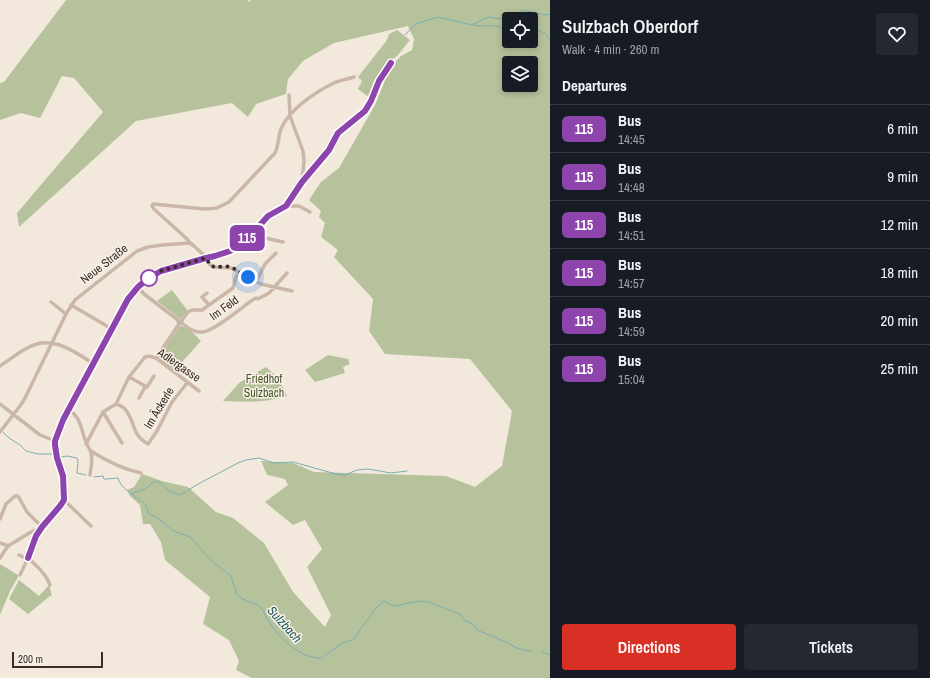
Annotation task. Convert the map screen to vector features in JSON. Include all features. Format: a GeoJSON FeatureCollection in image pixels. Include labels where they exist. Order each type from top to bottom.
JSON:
{"type":"FeatureCollection","features":[{"type":"Feature","properties":{"kind":"street"},"geometry":{"type":"LineString","coordinates":[[20,575],[36,536],[64,500],[63,476],[56,454],[55,441],[68,409],[94,364],[124,306],[138,287],[152,276],[161,271],[230,251],[243,244],[261,221],[286,206],[302,182],[329,150],[338,133],[365,111],[371,101],[379,81],[391,63]]}},
{"type":"Feature","properties":{"kind":"street"},"geometry":{"type":"LineString","coordinates":[[292,291],[256,282],[231,268],[214,267],[210,265],[206,258],[152,206],[153,204],[205,210],[217,208],[229,202],[276,153],[280,130],[290,116],[306,99],[326,87],[354,77]]}},
{"type":"Feature","properties":{"kind":"street"},"geometry":{"type":"LineString","coordinates":[[289,95],[290,116],[303,151],[304,161],[302,182]]}},
{"type":"Feature","properties":{"kind":"street"},"geometry":{"type":"LineString","coordinates":[[286,206],[299,206],[310,212]]}},
{"type":"Feature","properties":{"kind":"street"},"geometry":{"type":"LineString","coordinates":[[261,221],[263,224],[263,235],[265,238],[283,242]]}},
{"type":"Feature","properties":{"kind":"street","name":"Neue Straße"},"geometry":{"type":"LineString","coordinates":[[0,432],[14,415],[25,398],[66,314],[71,305],[80,296],[137,251],[148,247],[190,243]]}},
{"type":"Feature","properties":{"kind":"street"},"geometry":{"type":"LineString","coordinates":[[256,282],[265,264],[276,253]]}},
{"type":"Feature","properties":{"kind":"street"},"geometry":{"type":"LineString","coordinates":[[156,358],[180,321],[188,312],[192,310],[202,310],[233,288],[236,277],[240,273]]}},
{"type":"Feature","properties":{"kind":"street","name":"Im Feld"},"geometry":{"type":"LineString","coordinates":[[138,287],[144,294],[191,330],[207,331],[251,301],[269,293],[286,273]]}},
{"type":"Feature","properties":{"kind":"street"},"geometry":{"type":"LineString","coordinates":[[207,292],[202,297],[209,305]]}},
{"type":"Feature","properties":{"kind":"street"},"geometry":{"type":"LineString","coordinates":[[51,302],[66,314]]}},
{"type":"Feature","properties":{"kind":"street"},"geometry":{"type":"LineString","coordinates":[[71,305],[112,329]]}},
{"type":"Feature","properties":{"kind":"street"},"geometry":{"type":"LineString","coordinates":[[0,366],[24,350],[34,345],[47,342],[68,348],[94,364]]}},
{"type":"Feature","properties":{"kind":"street","name":"Adlergasse"},"geometry":{"type":"LineString","coordinates":[[129,377],[145,358],[149,356],[156,358],[199,391]]}},
{"type":"Feature","properties":{"kind":"street"},"geometry":{"type":"LineString","coordinates":[[139,398],[145,387],[147,387],[154,376]]}},
{"type":"Feature","properties":{"kind":"street"},"geometry":{"type":"LineString","coordinates":[[86,444],[103,412],[116,404],[129,377],[147,387]]}},
{"type":"Feature","properties":{"kind":"street","name":"Im Äckerle"},"geometry":{"type":"LineString","coordinates":[[116,404],[124,408],[129,416],[135,433],[141,441],[148,444],[157,431],[172,402],[187,383]]}},
{"type":"Feature","properties":{"kind":"street"},"geometry":{"type":"LineString","coordinates":[[0,404],[40,436],[55,441]]}},
{"type":"Feature","properties":{"kind":"street"},"geometry":{"type":"LineString","coordinates":[[68,409],[75,414],[80,423],[86,444],[91,451],[103,459],[124,469],[142,473]]}},
{"type":"Feature","properties":{"kind":"street"},"geometry":{"type":"LineString","coordinates":[[103,412],[122,443]]}},
{"type":"Feature","properties":{"kind":"street"},"geometry":{"type":"LineString","coordinates":[[90,475],[92,462],[91,451]]}},
{"type":"Feature","properties":{"kind":"street"},"geometry":{"type":"LineString","coordinates":[[0,519],[6,504],[15,496],[18,496],[27,512],[42,527]]}},
{"type":"Feature","properties":{"kind":"street"},"geometry":{"type":"LineString","coordinates":[[64,500],[91,526]]}},
{"type":"Feature","properties":{"kind":"street"},"geometry":{"type":"LineString","coordinates":[[0,558],[8,546],[42,527]]}},
{"type":"Feature","properties":{"kind":"street"},"geometry":{"type":"LineString","coordinates":[[0,543],[8,546]]}},
{"type":"Feature","properties":{"kind":"street"},"geometry":{"type":"LineString","coordinates":[[19,555],[27,559],[28,558],[48,579],[50,585]]}},
{"type":"Feature","properties":{"kind":"green space"},"geometry":{"type":"Polygon","coordinates":[[[66,0],[247,0],[250,2],[250,0],[550,0],[550,678],[252,678],[236,670],[239,661],[229,640],[203,624],[210,597],[165,560],[161,542],[150,524],[143,524],[140,505],[130,496],[127,490],[134,487],[142,474],[162,481],[188,487],[216,512],[233,518],[264,543],[293,592],[325,627],[331,615],[307,567],[322,549],[305,520],[293,525],[265,502],[288,485],[285,479],[267,475],[261,461],[293,463],[314,472],[446,476],[475,487],[502,466],[512,411],[470,359],[385,354],[369,331],[373,299],[334,257],[338,250],[321,237],[325,223],[319,217],[321,211],[309,200],[321,182],[339,168],[375,105],[387,71],[401,56],[412,50],[414,39],[408,26],[334,43],[303,61],[288,79],[286,94],[256,104],[248,117],[232,103],[136,121],[19,227],[17,213],[103,112],[74,78],[62,76],[40,118],[21,113],[0,120],[0,83],[4,82],[66,0]]]}},
{"type":"Feature","properties":{"kind":"green space"},"geometry":{"type":"Polygon","coordinates":[[[397,30],[410,40],[398,55],[390,61],[370,98],[358,89],[362,81],[358,77],[387,40],[389,34],[397,30]]]}},
{"type":"Feature","properties":{"kind":"green space"},"geometry":{"type":"Polygon","coordinates":[[[172,290],[188,311],[181,318],[157,301],[172,290]]]}},
{"type":"Feature","properties":{"kind":"green space"},"geometry":{"type":"Polygon","coordinates":[[[180,326],[189,329],[201,341],[175,370],[160,360],[159,356],[180,326]]]}},
{"type":"Feature","properties":{"kind":"green space"},"geometry":{"type":"Polygon","coordinates":[[[328,355],[348,359],[350,364],[343,367],[345,373],[315,382],[305,370],[328,355]]]}},
{"type":"Feature","properties":{"kind":"green space","name":"Friedhof Sulzbach"},"geometry":{"type":"Polygon","coordinates":[[[266,367],[278,378],[287,396],[263,401],[223,401],[239,383],[266,367]]]}},
{"type":"Feature","properties":{"kind":"green space"},"geometry":{"type":"Polygon","coordinates":[[[0,564],[18,575],[18,577],[10,591],[0,615],[0,564]]]}},
{"type":"Feature","properties":{"kind":"green space"},"geometry":{"type":"Polygon","coordinates":[[[19,580],[39,596],[49,585],[52,596],[28,614],[9,599],[19,580]]]}},
{"type":"Feature","properties":{"kind":"waterway"},"geometry":{"type":"LineString","coordinates":[[520,12],[522,10],[532,12]]}},
{"type":"Feature","properties":{"kind":"waterway"},"geometry":{"type":"LineString","coordinates":[[538,13],[546,15],[550,14]]}},
{"type":"Feature","properties":{"kind":"waterway"},"geometry":{"type":"LineString","coordinates":[[405,35],[415,24],[438,17],[472,25],[488,17],[502,19]]}},
{"type":"Feature","properties":{"kind":"waterway"},"geometry":{"type":"LineString","coordinates":[[473,25],[502,28]]}},
{"type":"Feature","properties":{"kind":"waterway"},"geometry":{"type":"LineString","coordinates":[[538,30],[546,35],[550,40]]}},
{"type":"Feature","properties":{"kind":"waterway"},"geometry":{"type":"LineString","coordinates":[[3,432],[26,451],[38,454],[52,454]]}},
{"type":"Feature","properties":{"kind":"waterway"},"geometry":{"type":"LineString","coordinates":[[61,457],[67,456],[77,458],[77,473],[86,475]]}},
{"type":"Feature","properties":{"kind":"waterway"},"geometry":{"type":"LineString","coordinates":[[188,490],[238,463],[259,458],[274,463],[293,462],[336,474],[345,475],[357,470],[368,469],[391,473],[407,471]]}},
{"type":"Feature","properties":{"kind":"waterway","name":"Sulzbach"},"geometry":{"type":"LineString","coordinates":[[94,477],[103,476],[104,479],[118,478],[119,482],[125,489],[145,504],[148,513],[159,519],[173,531],[190,537],[213,562],[231,576],[237,595],[260,607],[279,635],[292,647],[306,655],[322,658],[342,643],[353,640],[376,608],[384,601],[396,606],[418,601],[429,602],[461,615],[464,620],[473,624],[477,630],[516,647],[532,651]]}},
{"type":"Feature","properties":{"kind":"waterway"},"geometry":{"type":"LineString","coordinates":[[132,494],[158,481],[168,490],[179,495],[186,492]]}},
{"type":"Feature","properties":{"kind":"waterway","name":"Sulzbach"},"geometry":{"type":"LineString","coordinates":[[542,652],[550,655]]}},
{"type":"Feature","properties":{"kind":"bus line","name":"115"},"geometry":{"type":"LineString","coordinates":[[28,558],[36,536],[64,500],[63,476],[55,450],[55,441],[63,420],[128,299],[146,280],[165,269],[215,256],[230,251],[243,244],[261,221],[286,206],[302,182],[329,150],[338,133],[365,111],[371,101],[379,81],[391,63]]}},
{"type":"Feature","properties":{"kind":"route"},"geometry":{"type":"LineString","coordinates":[[149,278],[146,280],[165,269],[206,258],[210,265],[214,267],[231,268],[248,277]]}}]}
